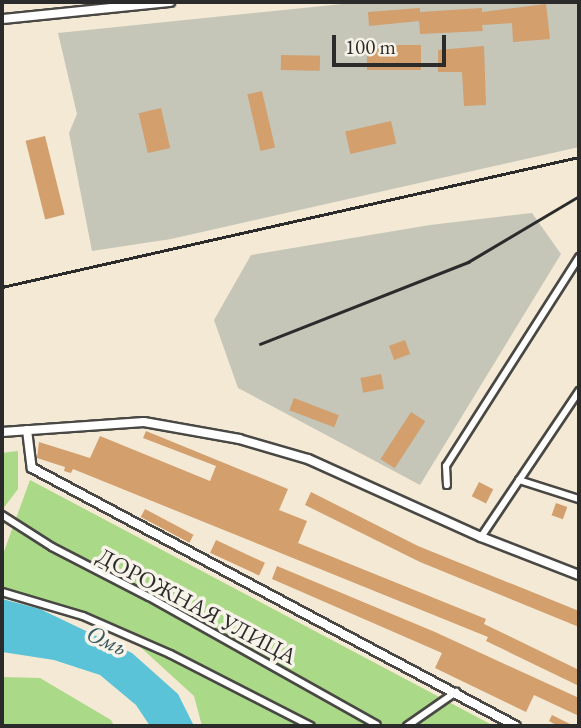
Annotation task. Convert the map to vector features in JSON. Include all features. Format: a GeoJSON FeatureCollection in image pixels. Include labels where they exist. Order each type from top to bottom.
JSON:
{"type":"FeatureCollection","features":[{"type":"Feature","properties":{"kind":"street"},"geometry":{"type":"LineString","coordinates":[[2,19],[170,2]]}},
{"type":"Feature","properties":{"kind":"street"},"geometry":{"type":"LineString","coordinates":[[447,485],[446,467],[579,257]]}},
{"type":"Feature","properties":{"kind":"street"},"geometry":{"type":"LineString","coordinates":[[481,537],[579,391]]}},
{"type":"Feature","properties":{"kind":"street"},"geometry":{"type":"LineString","coordinates":[[2,432],[144,422],[239,439],[308,459],[481,537],[579,575]]}},
{"type":"Feature","properties":{"kind":"street"},"geometry":{"type":"LineString","coordinates":[[27,430],[32,468],[187,554],[456,692],[516,726]]}},
{"type":"Feature","properties":{"kind":"street"},"geometry":{"type":"LineString","coordinates":[[519,480],[579,499]]}},
{"type":"Feature","properties":{"kind":"street","name":"ДОРОЖНАЯ УЛИЦА"},"geometry":{"type":"LineString","coordinates":[[2,515],[52,547],[149,597],[377,726]]}},
{"type":"Feature","properties":{"kind":"street"},"geometry":{"type":"LineString","coordinates":[[2,592],[83,616],[158,648],[311,726]]}},
{"type":"Feature","properties":{"kind":"street"},"geometry":{"type":"LineString","coordinates":[[407,726],[456,692]]}},
{"type":"Feature","properties":{"kind":"shaded area"},"geometry":{"type":"Polygon","coordinates":[[[362,2],[579,2],[579,147],[171,239],[92,251],[69,133],[77,114],[58,33],[362,2]]]}},
{"type":"Feature","properties":{"kind":"shaded area"},"geometry":{"type":"Polygon","coordinates":[[[532,213],[561,254],[420,485],[238,388],[214,320],[251,255],[430,225],[532,213]]]}},
{"type":"Feature","properties":{"kind":"green space"},"geometry":{"type":"Polygon","coordinates":[[[18,451],[18,489],[2,510],[2,453],[18,451]]]}},
{"type":"Feature","properties":{"kind":"green space"},"geometry":{"type":"Polygon","coordinates":[[[30,480],[494,726],[202,726],[194,696],[137,644],[2,588],[2,557],[30,480]]]}},
{"type":"Feature","properties":{"kind":"green space"},"geometry":{"type":"Polygon","coordinates":[[[2,677],[40,678],[111,720],[114,726],[2,726],[2,677]]]}},
{"type":"Feature","properties":{"kind":"water","name":"Омь"},"geometry":{"type":"Polygon","coordinates":[[[2,599],[40,609],[132,653],[178,694],[194,726],[150,726],[136,705],[100,675],[54,660],[2,652],[2,599]]]}},
{"type":"Feature","properties":{"kind":"building"},"geometry":{"type":"Polygon","coordinates":[[[546,4],[550,39],[513,42],[512,23],[482,25],[483,31],[420,34],[419,21],[369,26],[368,12],[420,8],[420,12],[482,8],[482,12],[546,4]]]}},
{"type":"Feature","properties":{"kind":"building"},"geometry":{"type":"Polygon","coordinates":[[[367,45],[421,45],[421,70],[367,70],[367,45]]]}},
{"type":"Feature","properties":{"kind":"building"},"geometry":{"type":"Polygon","coordinates":[[[484,46],[486,105],[464,106],[462,72],[438,72],[438,50],[484,46]]]}},
{"type":"Feature","properties":{"kind":"building"},"geometry":{"type":"Polygon","coordinates":[[[281,55],[320,56],[320,71],[281,70],[281,55]]]}},
{"type":"Feature","properties":{"kind":"building"},"geometry":{"type":"Polygon","coordinates":[[[262,91],[275,148],[260,151],[247,94],[262,91]]]}},
{"type":"Feature","properties":{"kind":"building"},"geometry":{"type":"Polygon","coordinates":[[[161,108],[170,148],[148,153],[139,113],[161,108]]]}},
{"type":"Feature","properties":{"kind":"building"},"geometry":{"type":"Polygon","coordinates":[[[391,121],[396,143],[350,154],[345,132],[391,121]]]}},
{"type":"Feature","properties":{"kind":"building"},"geometry":{"type":"Polygon","coordinates":[[[45,136],[65,215],[45,219],[26,141],[45,136]]]}},
{"type":"Feature","properties":{"kind":"building"},"geometry":{"type":"Polygon","coordinates":[[[405,340],[410,354],[394,360],[389,346],[405,340]]]}},
{"type":"Feature","properties":{"kind":"building"},"geometry":{"type":"Polygon","coordinates":[[[381,374],[384,389],[363,393],[360,378],[381,374]]]}},
{"type":"Feature","properties":{"kind":"building"},"geometry":{"type":"Polygon","coordinates":[[[294,398],[339,415],[334,427],[289,410],[294,398]]]}},
{"type":"Feature","properties":{"kind":"building"},"geometry":{"type":"Polygon","coordinates":[[[411,412],[425,421],[395,468],[381,459],[411,412]]]}},
{"type":"Feature","properties":{"kind":"building"},"geometry":{"type":"Polygon","coordinates":[[[146,431],[288,489],[279,510],[307,521],[298,543],[486,619],[484,624],[579,670],[579,686],[486,641],[488,637],[73,469],[71,473],[64,471],[65,467],[37,458],[39,442],[90,458],[100,436],[210,481],[216,466],[143,438],[146,431]]]}},
{"type":"Feature","properties":{"kind":"building"},"geometry":{"type":"Polygon","coordinates":[[[479,482],[493,489],[486,504],[472,496],[479,482]]]}},
{"type":"Feature","properties":{"kind":"building"},"geometry":{"type":"Polygon","coordinates":[[[311,492],[418,546],[579,611],[579,627],[420,562],[305,505],[311,492]]]}},
{"type":"Feature","properties":{"kind":"building"},"geometry":{"type":"Polygon","coordinates":[[[556,503],[567,507],[563,519],[552,515],[556,503]]]}},
{"type":"Feature","properties":{"kind":"building"},"geometry":{"type":"Polygon","coordinates":[[[145,509],[194,535],[189,543],[141,517],[145,509]]]}},
{"type":"Feature","properties":{"kind":"building"},"geometry":{"type":"Polygon","coordinates":[[[216,540],[265,563],[259,576],[210,553],[216,540]]]}},
{"type":"Feature","properties":{"kind":"building"},"geometry":{"type":"Polygon","coordinates":[[[277,566],[435,632],[579,698],[579,716],[534,695],[526,712],[435,668],[442,653],[272,579],[277,566]]]}},
{"type":"Feature","properties":{"kind":"building"},"geometry":{"type":"Polygon","coordinates":[[[552,715],[574,726],[558,726],[549,721],[552,715]]]}},
{"type":"Feature","properties":{"kind":"railway"},"geometry":{"type":"LineString","coordinates":[[2,287],[579,157]]}},
{"type":"Feature","properties":{"kind":"railway"},"geometry":{"type":"LineString","coordinates":[[260,344],[468,262],[579,196]]}}]}
